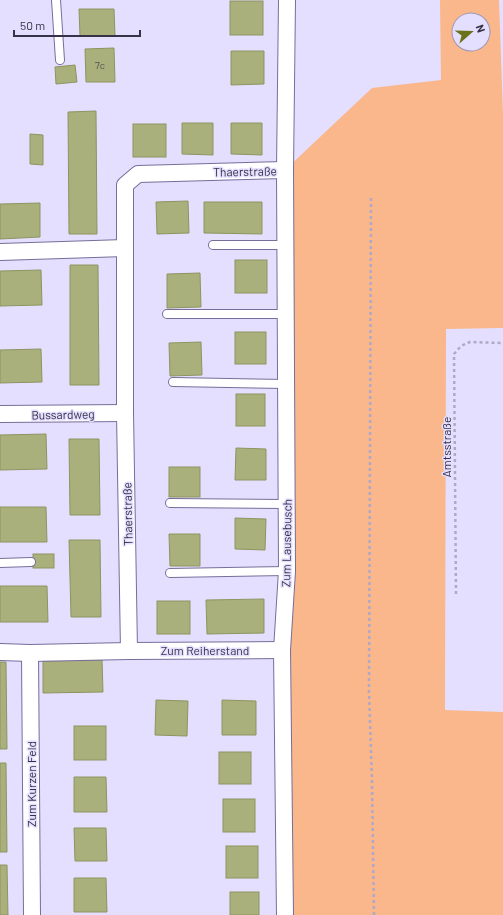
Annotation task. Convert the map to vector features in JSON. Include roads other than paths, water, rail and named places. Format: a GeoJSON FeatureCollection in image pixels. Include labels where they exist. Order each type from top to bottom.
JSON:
{"type":"FeatureCollection","features":[{"type":"Feature","properties":{"kind":"street","name":"Thaerstraße"},"geometry":{"type":"LineString","coordinates":[[129,650],[125,413],[125,185],[138,174],[285,170],[287,0]]}},
{"type":"Feature","properties":{"kind":"street","name":"Zum Lausebusch"},"geometry":{"type":"LineString","coordinates":[[285,170],[287,571],[282,650],[285,915]]}},
{"type":"Feature","properties":{"kind":"street"},"geometry":{"type":"LineString","coordinates":[[0,252],[125,248]]}},
{"type":"Feature","properties":{"kind":"street","name":"Bussardweg"},"geometry":{"type":"LineString","coordinates":[[0,414],[125,413]]}},
{"type":"Feature","properties":{"kind":"street"},"geometry":{"type":"LineString","coordinates":[[0,652],[129,650]]}},
{"type":"Feature","properties":{"kind":"street","name":"Zum Reiherstand"},"geometry":{"type":"LineString","coordinates":[[129,650],[282,650]]}},
{"type":"Feature","properties":{"kind":"street","name":"Zum Kurzen Feld"},"geometry":{"type":"LineString","coordinates":[[30,652],[32,915]]}},
{"type":"Feature","properties":{"kind":"lane"},"geometry":{"type":"LineString","coordinates":[[56,0],[60,60]]}},
{"type":"Feature","properties":{"kind":"lane"},"geometry":{"type":"LineString","coordinates":[[213,245],[286,245]]}},
{"type":"Feature","properties":{"kind":"lane"},"geometry":{"type":"LineString","coordinates":[[167,314],[286,314]]}},
{"type":"Feature","properties":{"kind":"lane"},"geometry":{"type":"LineString","coordinates":[[173,382],[286,384]]}},
{"type":"Feature","properties":{"kind":"lane"},"geometry":{"type":"LineString","coordinates":[[170,503],[287,504]]}},
{"type":"Feature","properties":{"kind":"lane"},"geometry":{"type":"LineString","coordinates":[[0,563],[31,562]]}},
{"type":"Feature","properties":{"kind":"lane"},"geometry":{"type":"LineString","coordinates":[[170,574],[287,571]]}}]}
